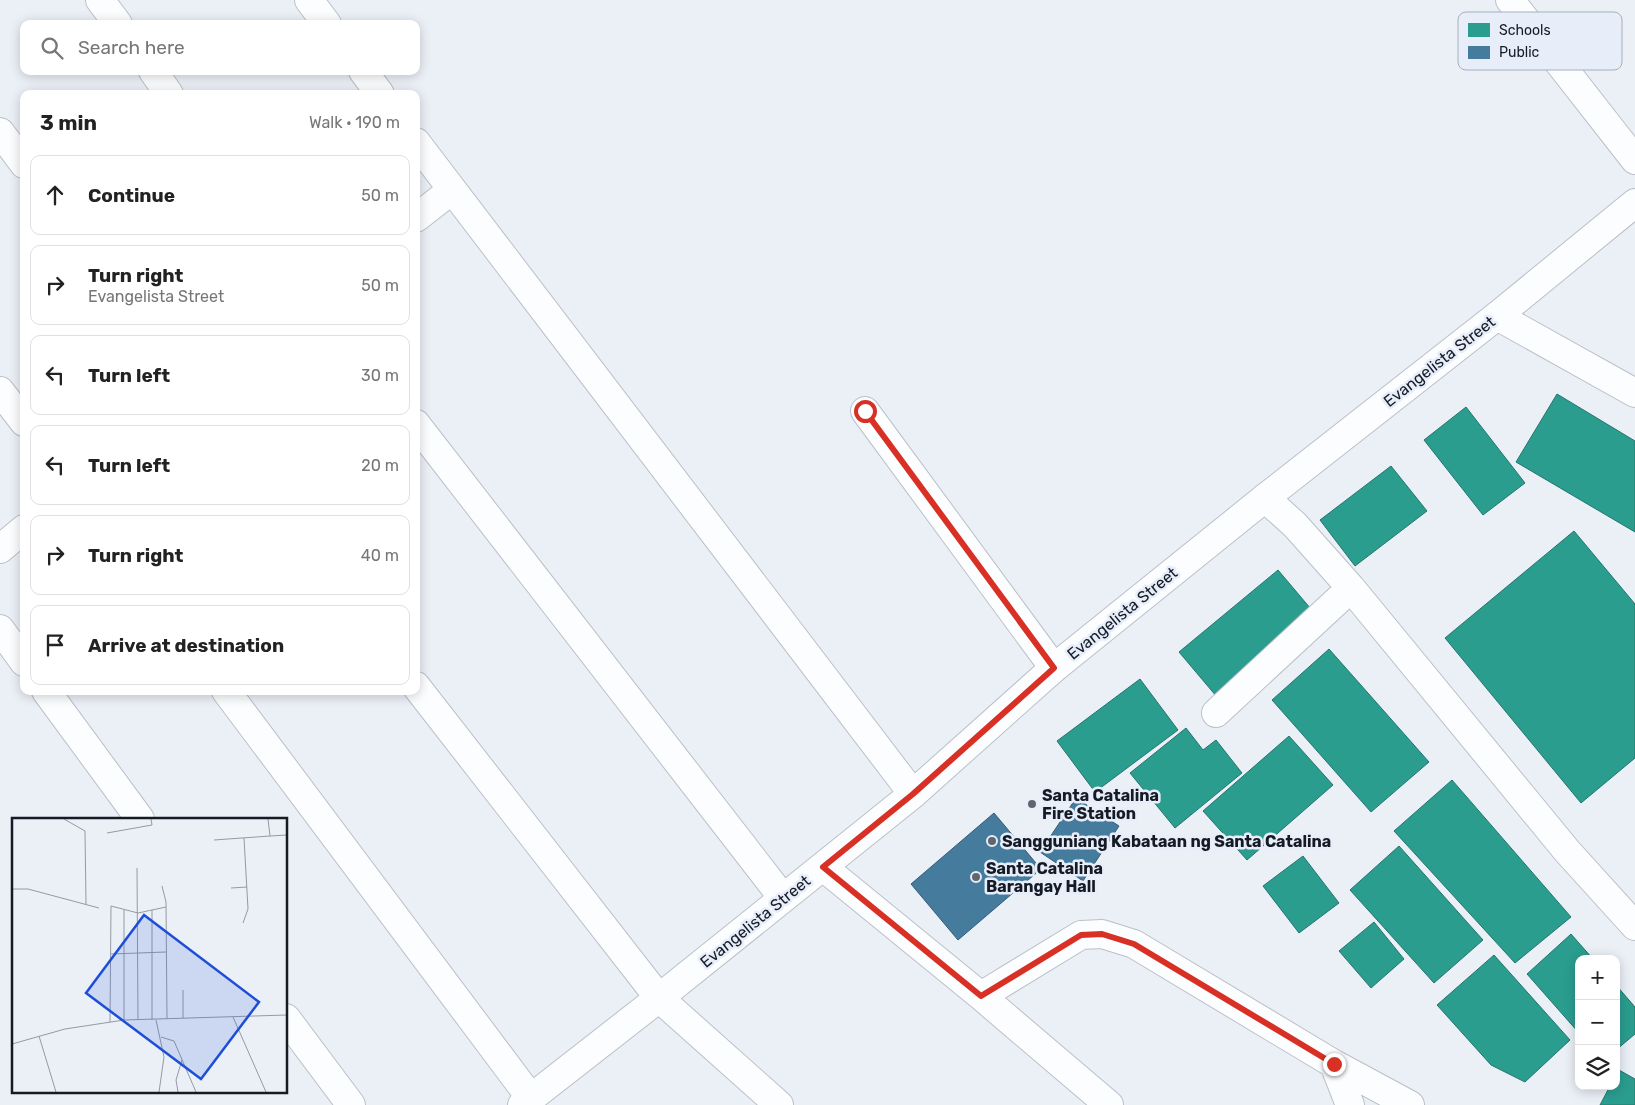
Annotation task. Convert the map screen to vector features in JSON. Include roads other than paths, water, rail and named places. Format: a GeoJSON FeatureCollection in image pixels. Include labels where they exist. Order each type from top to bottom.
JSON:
{"type":"FeatureCollection","features":[{"type":"Feature","properties":{"kind":"street"},"geometry":{"type":"LineString","coordinates":[[100,0],[115,20]]}},
{"type":"Feature","properties":{"kind":"street"},"geometry":{"type":"LineString","coordinates":[[308,0],[323,20]]}},
{"type":"Feature","properties":{"kind":"street"},"geometry":{"type":"LineString","coordinates":[[1510,0],[1519,12]]}},
{"type":"Feature","properties":{"kind":"street"},"geometry":{"type":"LineString","coordinates":[[1565,70],[1635,160]]}},
{"type":"Feature","properties":{"kind":"street"},"geometry":{"type":"LineString","coordinates":[[155,75],[166,90]]}},
{"type":"Feature","properties":{"kind":"street"},"geometry":{"type":"LineString","coordinates":[[365,75],[377,90]]}},
{"type":"Feature","properties":{"kind":"street"},"geometry":{"type":"LineString","coordinates":[[0,132],[20,159]]}},
{"type":"Feature","properties":{"kind":"street"},"geometry":{"type":"LineString","coordinates":[[420,147],[913,794]]}},
{"type":"Feature","properties":{"kind":"street"},"geometry":{"type":"LineString","coordinates":[[420,215],[452,190]]}},
{"type":"Feature","properties":{"kind":"street","name":"Evangelista Street"},"geometry":{"type":"LineString","coordinates":[[526,1101],[823,867],[913,794],[1054,668],[1265,498],[1497,316],[1635,203]]}},
{"type":"Feature","properties":{"kind":"street"},"geometry":{"type":"LineString","coordinates":[[1497,316],[1635,394]]}},
{"type":"Feature","properties":{"kind":"street"},"geometry":{"type":"LineString","coordinates":[[0,391],[20,417]]}},
{"type":"Feature","properties":{"kind":"street"},"geometry":{"type":"LineString","coordinates":[[865,411],[1054,668]]}},
{"type":"Feature","properties":{"kind":"street"},"geometry":{"type":"LineString","coordinates":[[420,429],[783,898]]}},
{"type":"Feature","properties":{"kind":"street"},"geometry":{"type":"LineString","coordinates":[[1265,498],[1295,525],[1351,588],[1567,851],[1635,926]]}},
{"type":"Feature","properties":{"kind":"street"},"geometry":{"type":"LineString","coordinates":[[0,548],[20,532]]}},
{"type":"Feature","properties":{"kind":"street"},"geometry":{"type":"LineString","coordinates":[[1216,713],[1351,588]]}},
{"type":"Feature","properties":{"kind":"street"},"geometry":{"type":"LineString","coordinates":[[0,629],[20,656]]}},
{"type":"Feature","properties":{"kind":"street"},"geometry":{"type":"LineString","coordinates":[[420,691],[659,998],[779,1105]]}},
{"type":"Feature","properties":{"kind":"street"},"geometry":{"type":"LineString","coordinates":[[49,695],[139,818]]}},
{"type":"Feature","properties":{"kind":"street"},"geometry":{"type":"LineString","coordinates":[[229,695],[526,1101]]}},
{"type":"Feature","properties":{"kind":"street"},"geometry":{"type":"LineString","coordinates":[[823,867],[981,996],[1109,1105]]}},
{"type":"Feature","properties":{"kind":"street"},"geometry":{"type":"LineString","coordinates":[[981,996],[1081,935],[1102,934],[1134,944],[1334,1064],[1410,1105]]}},
{"type":"Feature","properties":{"kind":"street"},"geometry":{"type":"LineString","coordinates":[[288,1021],[350,1105]]}},
{"type":"Feature","properties":{"kind":"street"},"geometry":{"type":"LineString","coordinates":[[1334,1064],[1350,1105]]}},
{"type":"Feature","properties":{"kind":"place","name":"Santa Catalina Fire Station"},"geometry":{"type":"Point","coordinates":[1032,804]}},
{"type":"Feature","properties":{"kind":"place","name":"Sangguniang Kabataan ng Santa Catalina"},"geometry":{"type":"Point","coordinates":[992,841]}},
{"type":"Feature","properties":{"kind":"place","name":"Santa Catalina Barangay Hall"},"geometry":{"type":"Point","coordinates":[976,877]}}]}
